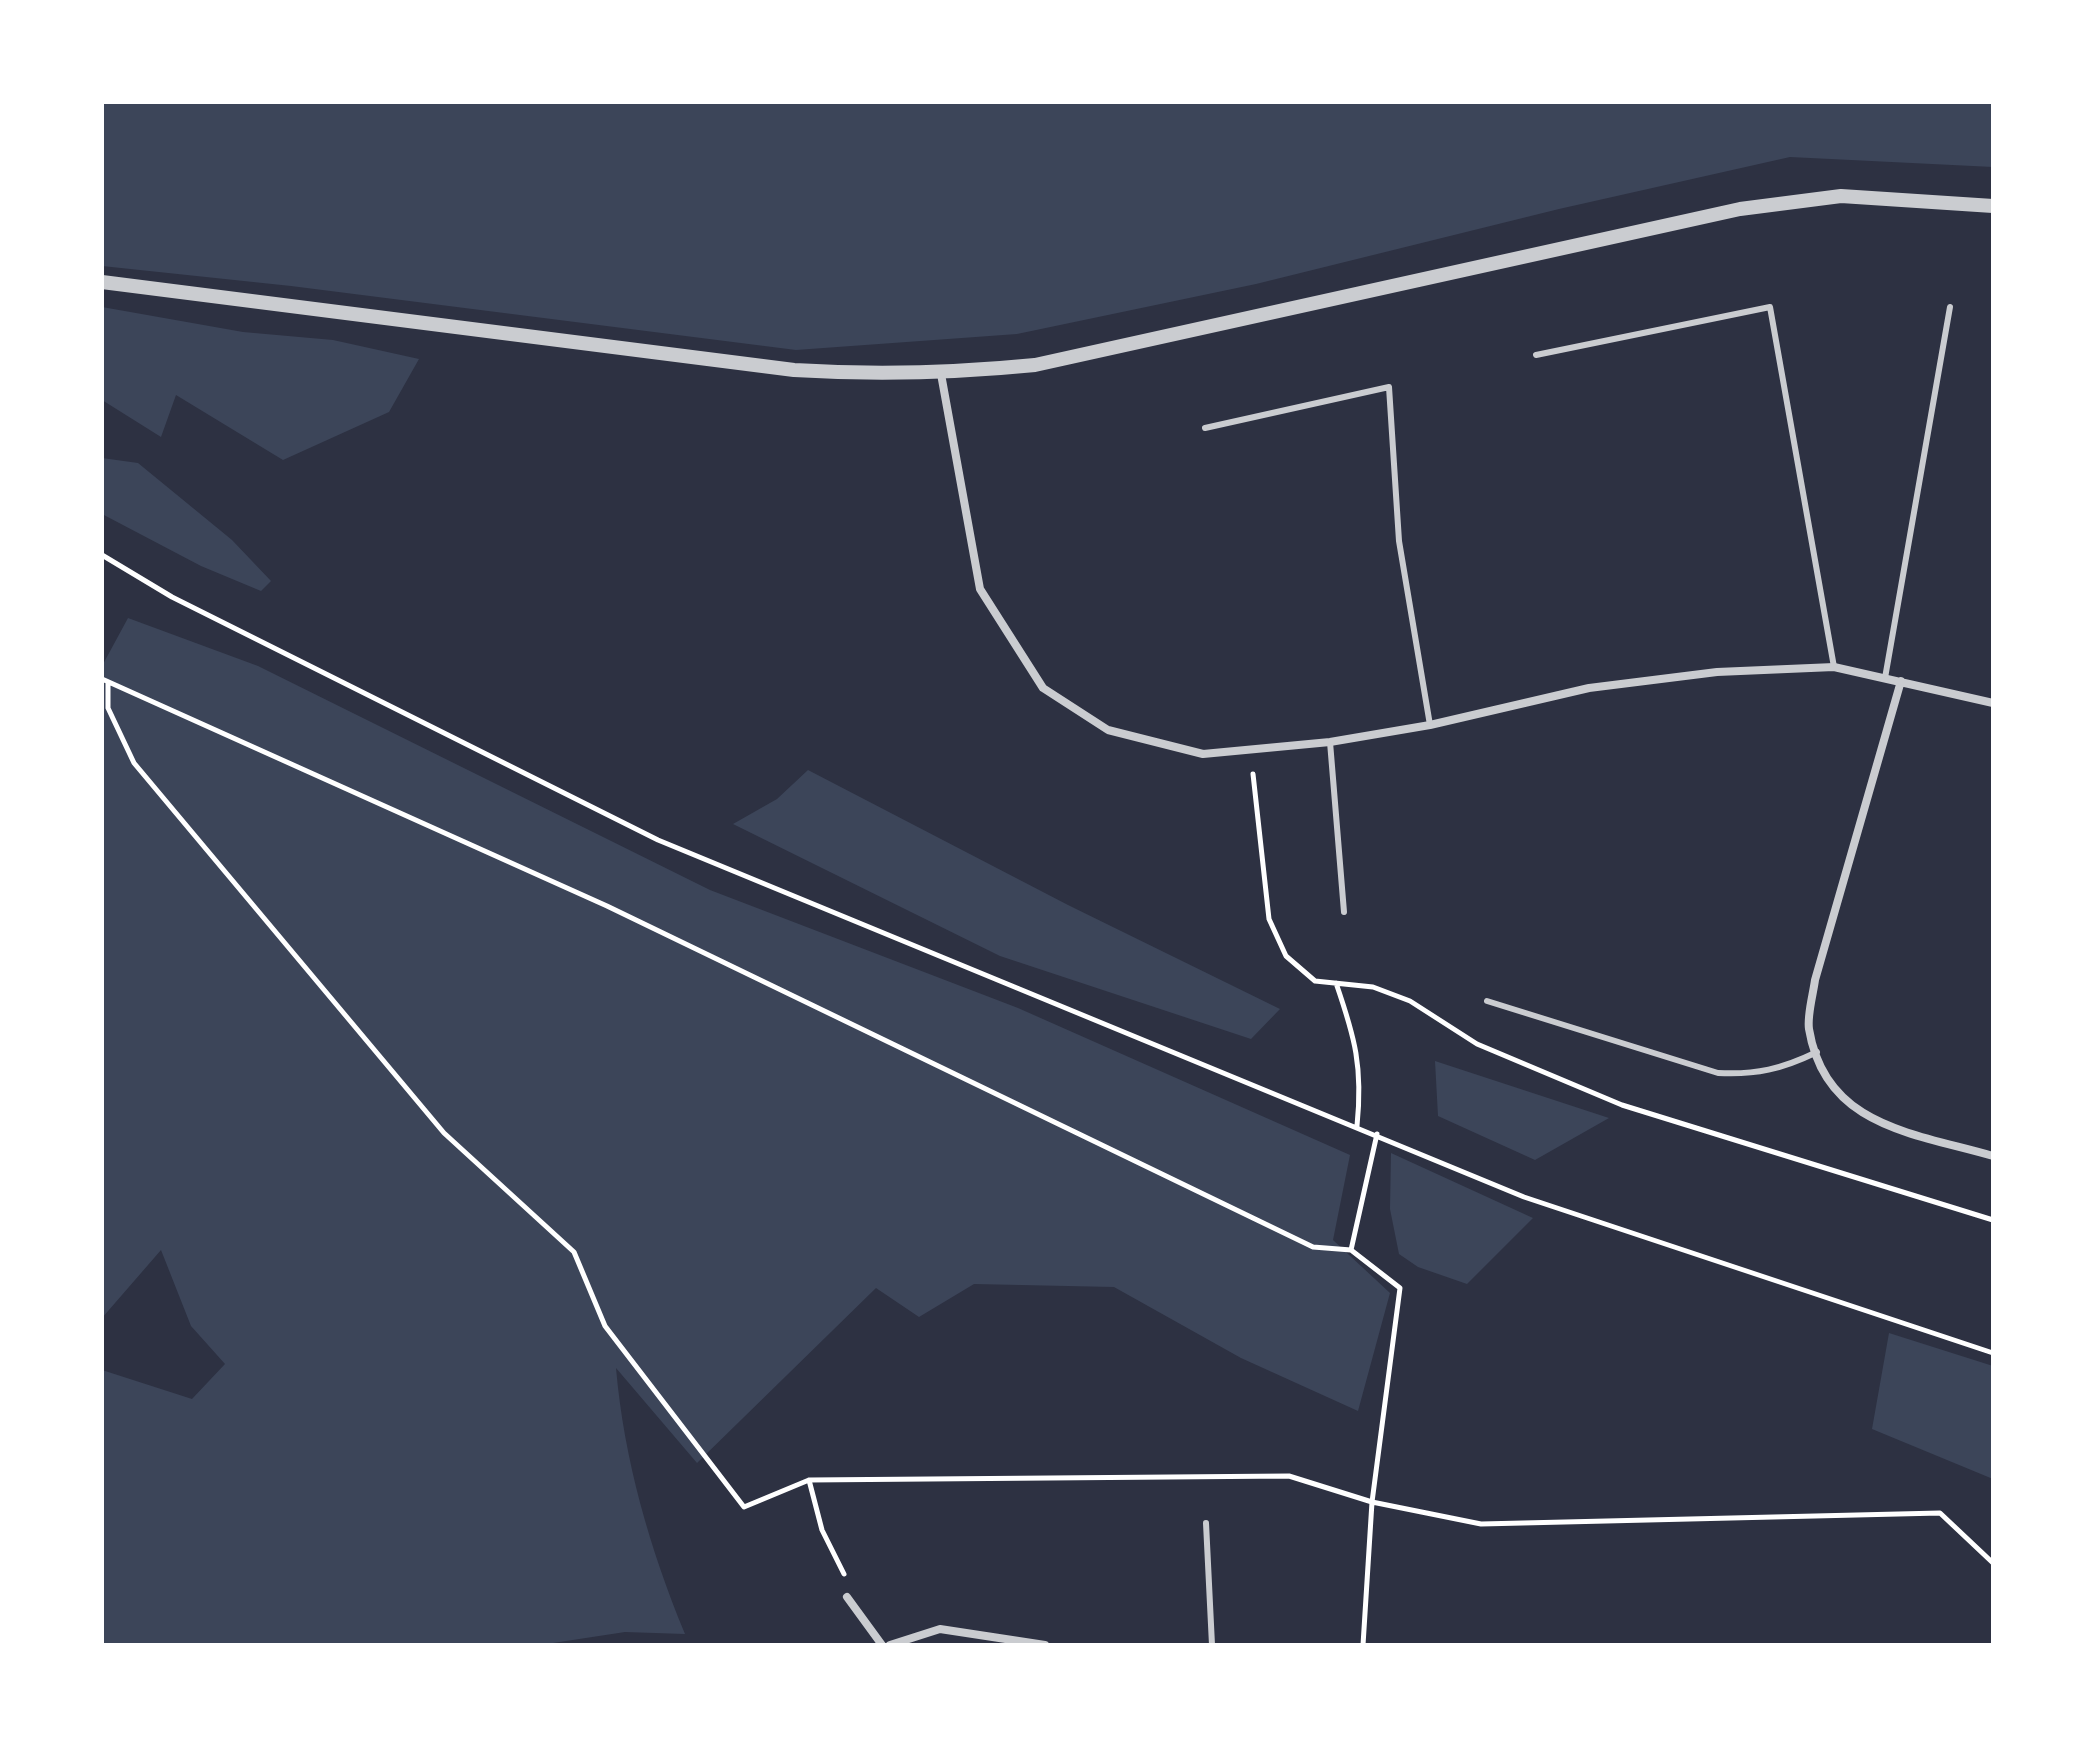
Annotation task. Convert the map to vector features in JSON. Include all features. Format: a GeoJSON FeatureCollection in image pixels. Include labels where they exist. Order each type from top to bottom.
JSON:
{"type":"FeatureCollection","features":[{"type":"Feature","properties":{"kind":"street"},"geometry":{"type":"LineString","coordinates":[[102,282],[794,370],[877,375],[941,374],[1035,365],[1740,209],[1841,196],[1993,206]]}},
{"type":"Feature","properties":{"kind":"street"},"geometry":{"type":"LineString","coordinates":[[941,374],[980,589],[1043,688],[1108,730],[1203,754],[1330,742],[1430,725],[1589,688],[1717,672],[1834,667],[1993,703]]}},
{"type":"Feature","properties":{"kind":"street"},"geometry":{"type":"LineString","coordinates":[[1901,681],[1815,980],[1808,1027],[1826,1076],[1848,1105],[1880,1123],[1993,1156]]}},
{"type":"Feature","properties":{"kind":"street"},"geometry":{"type":"LineString","coordinates":[[847,1597],[882,1645]]}},
{"type":"Feature","properties":{"kind":"street"},"geometry":{"type":"LineString","coordinates":[[890,1645],[940,1629],[1045,1645]]}},
{"type":"Feature","properties":{"kind":"lane"},"geometry":{"type":"LineString","coordinates":[[1536,355],[1770,307],[1834,667]]}},
{"type":"Feature","properties":{"kind":"lane"},"geometry":{"type":"LineString","coordinates":[[1885,678],[1950,307]]}},
{"type":"Feature","properties":{"kind":"lane"},"geometry":{"type":"LineString","coordinates":[[1205,428],[1389,387],[1399,541],[1430,725]]}},
{"type":"Feature","properties":{"kind":"lane"},"geometry":{"type":"LineString","coordinates":[[1330,742],[1344,912]]}},
{"type":"Feature","properties":{"kind":"lane"},"geometry":{"type":"LineString","coordinates":[[1487,1001],[1718,1073],[1754,1075],[1785,1068],[1817,1052]]}},
{"type":"Feature","properties":{"kind":"lane"},"geometry":{"type":"LineString","coordinates":[[1206,1523],[1212,1645]]}},
{"type":"Feature","properties":{"kind":"path"},"geometry":{"type":"LineString","coordinates":[[102,555],[172,597],[658,840],[1524,1197],[1993,1353]]}},
{"type":"Feature","properties":{"kind":"path"},"geometry":{"type":"LineString","coordinates":[[105,680],[607,906],[1313,1247],[1351,1250],[1400,1288],[1372,1502],[1363,1645]]}},
{"type":"Feature","properties":{"kind":"path"},"geometry":{"type":"LineString","coordinates":[[105,680],[108,708],[134,763],[444,1133],[574,1252],[605,1326],[744,1507],[809,1480],[1289,1476],[1372,1502],[1481,1524],[1940,1513],[1993,1563]]}},
{"type":"Feature","properties":{"kind":"path"},"geometry":{"type":"LineString","coordinates":[[1336,983],[1357,1041],[1360,1090],[1357,1126]]}},
{"type":"Feature","properties":{"kind":"path"},"geometry":{"type":"LineString","coordinates":[[1351,1250],[1377,1134]]}},
{"type":"Feature","properties":{"kind":"path"},"geometry":{"type":"LineString","coordinates":[[809,1480],[822,1530],[843,1568],[847,1597]]}},
{"type":"Feature","properties":{"kind":"shaded area"},"geometry":{"type":"Polygon","coordinates":[[[102,102],[1993,102],[1993,167],[1790,157],[1559,209],[1256,284],[1017,334],[796,350],[291,286],[102,266],[102,102]]]}},
{"type":"Feature","properties":{"kind":"shaded area"},"geometry":{"type":"Polygon","coordinates":[[[102,307],[243,332],[333,340],[419,359],[389,412],[283,460],[176,395],[161,437],[102,400],[102,307]]]}},
{"type":"Feature","properties":{"kind":"shaded area"},"geometry":{"type":"Polygon","coordinates":[[[102,458],[138,463],[232,540],[271,581],[261,591],[201,566],[102,514],[102,458]]]}},
{"type":"Feature","properties":{"kind":"shaded area"},"geometry":{"type":"Polygon","coordinates":[[[128,618],[258,666],[710,890],[1018,1008],[1350,1155],[1333,1240],[1390,1293],[1358,1411],[1241,1358],[1114,1287],[974,1284],[919,1317],[876,1288],[697,1463],[616,1368],[625,1436],[640,1504],[685,1634],[625,1632],[540,1645],[102,1645],[102,1370],[192,1399],[225,1364],[191,1326],[161,1250],[102,1318],[102,666],[128,618]]]}},
{"type":"Feature","properties":{"kind":"shaded area"},"geometry":{"type":"Polygon","coordinates":[[[808,770],[1068,905],[1280,1009],[1251,1039],[1000,956],[733,824],[777,799],[808,770]]]}},
{"type":"Feature","properties":{"kind":"shaded area"},"geometry":{"type":"Polygon","coordinates":[[[1435,1061],[1609,1118],[1535,1160],[1438,1116],[1435,1061]]]}},
{"type":"Feature","properties":{"kind":"shaded area"},"geometry":{"type":"Polygon","coordinates":[[[1391,1153],[1533,1218],[1467,1284],[1418,1267],[1399,1254],[1390,1209],[1391,1153]]]}},
{"type":"Feature","properties":{"kind":"shaded area"},"geometry":{"type":"Polygon","coordinates":[[[1889,1333],[1993,1366],[1993,1479],[1872,1429],[1889,1333]]]}}]}
